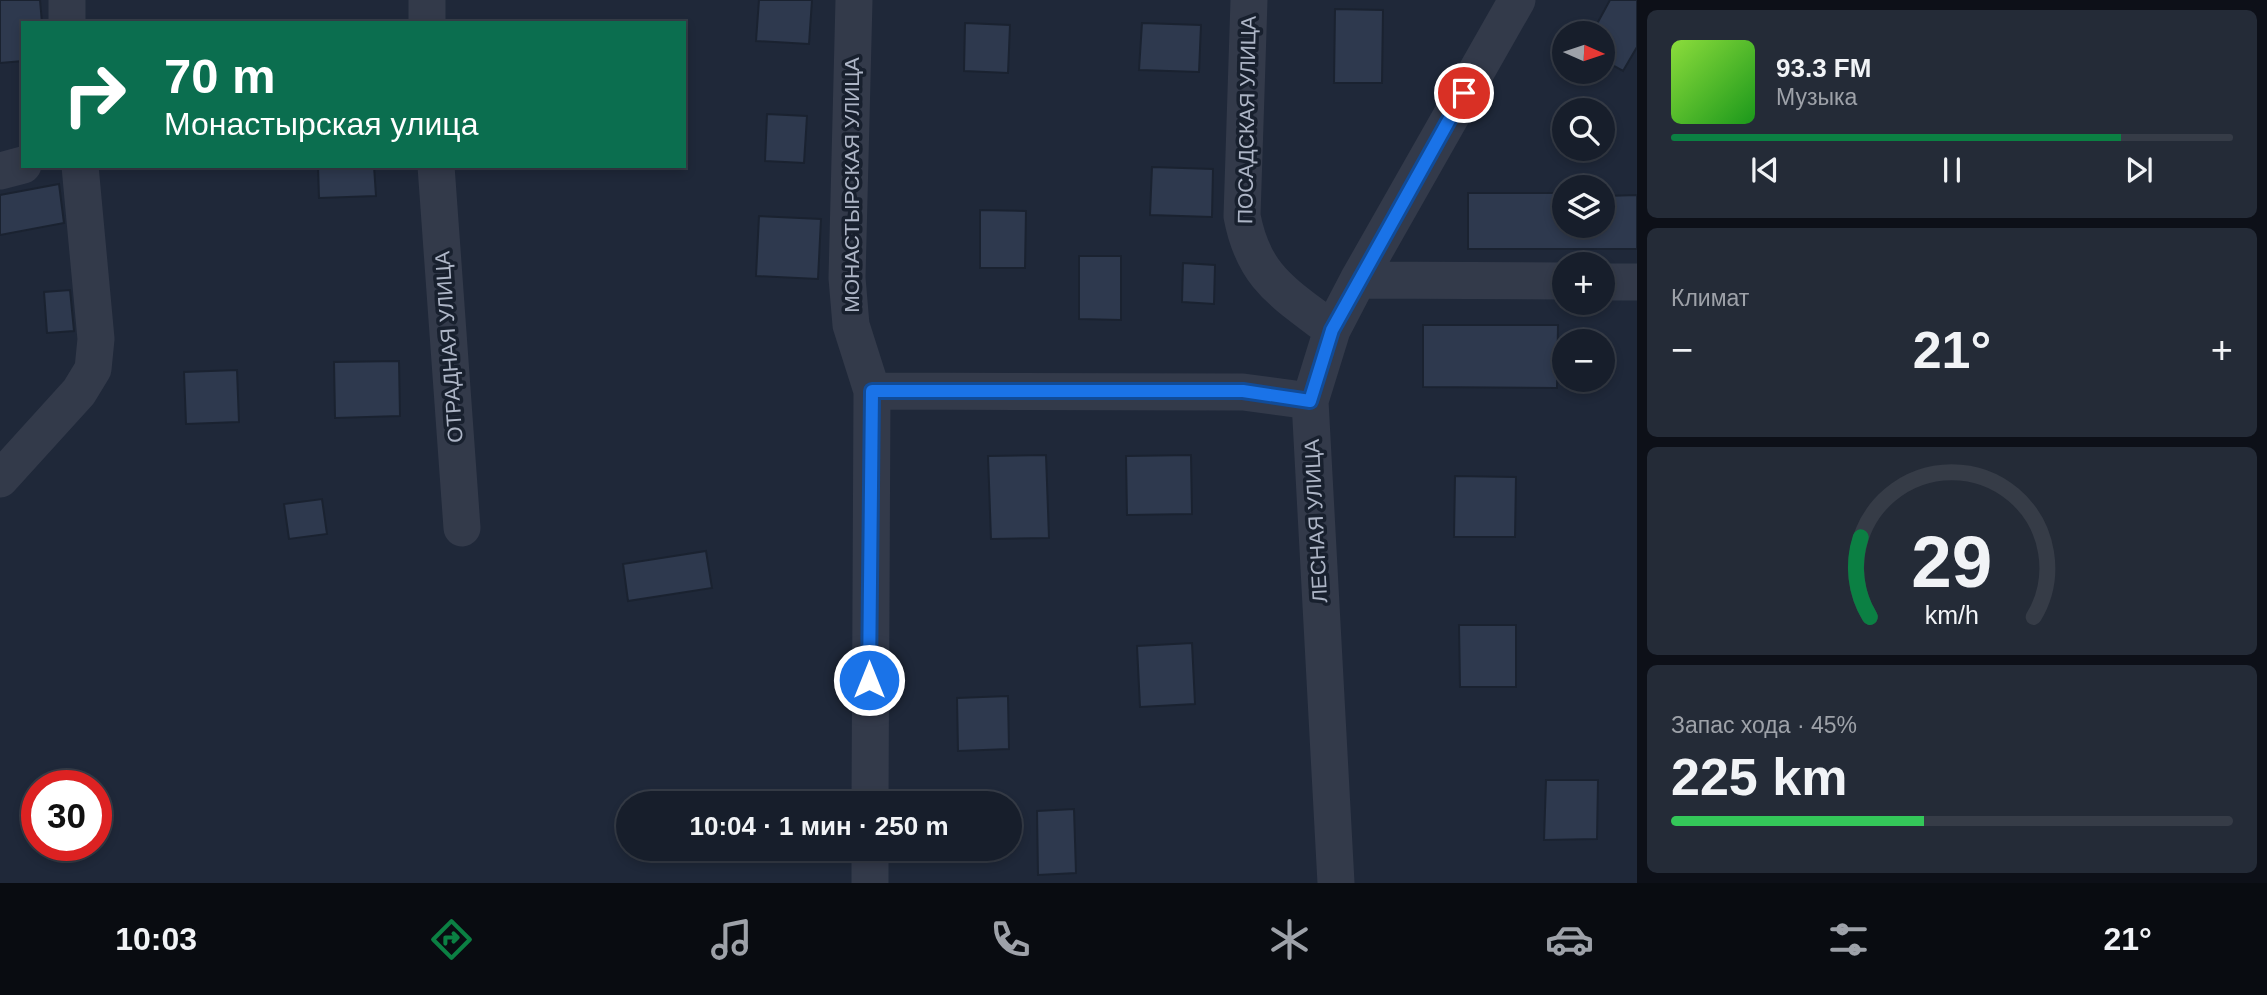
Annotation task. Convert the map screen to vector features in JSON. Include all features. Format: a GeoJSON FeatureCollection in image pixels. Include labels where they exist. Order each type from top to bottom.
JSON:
{"type":"FeatureCollection","features":[{"type":"Feature","properties":{"kind":"street"},"geometry":{"type":"LineString","coordinates":[[67,0],[67,21]]}},
{"type":"Feature","properties":{"kind":"street"},"geometry":{"type":"LineString","coordinates":[[427,0],[427,21]]}},
{"type":"Feature","properties":{"kind":"street","name":"МОНАСТЫРСКАЯ УЛИЦА"},"geometry":{"type":"LineString","coordinates":[[854,0],[847,278],[851,325],[872,391],[870,791]]}},
{"type":"Feature","properties":{"kind":"street","name":"ПОСАДСКАЯ УЛИЦА"},"geometry":{"type":"LineString","coordinates":[[1249,0],[1242,216],[1246,239],[1265,276],[1332,330]]}},
{"type":"Feature","properties":{"kind":"street","name":"ЛЕСНАЯ УЛИЦА"},"geometry":{"type":"LineString","coordinates":[[1336,883],[1310,401],[1332,330],[1517,0]]}},
{"type":"Feature","properties":{"kind":"street"},"geometry":{"type":"LineString","coordinates":[[0,170],[21,165]]}},
{"type":"Feature","properties":{"kind":"street"},"geometry":{"type":"LineString","coordinates":[[0,479],[79,393],[93,369],[96,339],[80,168]]}},
{"type":"Feature","properties":{"kind":"street","name":"ОТРАДНАЯ УЛИЦА"},"geometry":{"type":"LineString","coordinates":[[436,168],[462,528]]}},
{"type":"Feature","properties":{"kind":"street"},"geometry":{"type":"LineString","coordinates":[[1358,280],[1552,281]]}},
{"type":"Feature","properties":{"kind":"street"},"geometry":{"type":"LineString","coordinates":[[1615,282],[1637,282]]}},
{"type":"Feature","properties":{"kind":"street"},"geometry":{"type":"LineString","coordinates":[[872,391],[1243,391],[1310,401]]}},
{"type":"Feature","properties":{"kind":"street"},"geometry":{"type":"LineString","coordinates":[[870,861],[870,883]]}},
{"type":"Feature","properties":{"kind":"building"},"geometry":{"type":"Polygon","coordinates":[[[0,0],[40,0],[42,21],[21,21],[21,61],[0,63],[0,0]]]}},
{"type":"Feature","properties":{"kind":"building"},"geometry":{"type":"Polygon","coordinates":[[[759,0],[812,0],[809,44],[756,41],[759,0]]]}},
{"type":"Feature","properties":{"kind":"building"},"geometry":{"type":"Polygon","coordinates":[[[1610,0],[1637,0],[1637,47],[1623,71],[1615,67],[1615,21],[1599,21],[1610,0]]]}},
{"type":"Feature","properties":{"kind":"building"},"geometry":{"type":"Polygon","coordinates":[[[1335,9],[1383,10],[1382,83],[1334,83],[1335,9]]]}},
{"type":"Feature","properties":{"kind":"building"},"geometry":{"type":"Polygon","coordinates":[[[965,23],[1010,25],[1008,73],[964,71],[965,23]]]}},
{"type":"Feature","properties":{"kind":"building"},"geometry":{"type":"Polygon","coordinates":[[[1142,23],[1201,25],[1199,72],[1139,70],[1142,23]]]}},
{"type":"Feature","properties":{"kind":"building"},"geometry":{"type":"Polygon","coordinates":[[[767,114],[807,116],[804,163],[765,161],[767,114]]]}},
{"type":"Feature","properties":{"kind":"building"},"geometry":{"type":"Polygon","coordinates":[[[1152,167],[1213,169],[1212,217],[1150,215],[1152,167]]]}},
{"type":"Feature","properties":{"kind":"building"},"geometry":{"type":"Polygon","coordinates":[[[318,168],[374,168],[376,196],[319,198],[318,168]]]}},
{"type":"Feature","properties":{"kind":"building"},"geometry":{"type":"Polygon","coordinates":[[[59,184],[64,223],[0,235],[0,195],[59,184]]]}},
{"type":"Feature","properties":{"kind":"building"},"geometry":{"type":"Polygon","coordinates":[[[1468,193],[1552,193],[1552,238],[1615,238],[1615,196],[1637,195],[1637,249],[1468,249],[1468,193]]]}},
{"type":"Feature","properties":{"kind":"building"},"geometry":{"type":"Polygon","coordinates":[[[980,210],[1026,211],[1025,268],[980,268],[980,210]]]}},
{"type":"Feature","properties":{"kind":"building"},"geometry":{"type":"Polygon","coordinates":[[[759,216],[821,219],[818,279],[756,276],[759,216]]]}},
{"type":"Feature","properties":{"kind":"building"},"geometry":{"type":"Polygon","coordinates":[[[1079,256],[1121,256],[1121,320],[1079,319],[1079,256]]]}},
{"type":"Feature","properties":{"kind":"building"},"geometry":{"type":"Polygon","coordinates":[[[1183,263],[1215,265],[1214,304],[1182,302],[1183,263]]]}},
{"type":"Feature","properties":{"kind":"building"},"geometry":{"type":"Polygon","coordinates":[[[70,290],[74,331],[47,333],[44,292],[70,290]]]}},
{"type":"Feature","properties":{"kind":"building"},"geometry":{"type":"Polygon","coordinates":[[[1423,325],[1558,325],[1558,329],[1552,329],[1552,388],[1423,387],[1423,325]]]}},
{"type":"Feature","properties":{"kind":"building"},"geometry":{"type":"Polygon","coordinates":[[[399,361],[400,416],[335,418],[334,362],[399,361]]]}},
{"type":"Feature","properties":{"kind":"building"},"geometry":{"type":"Polygon","coordinates":[[[237,370],[239,422],[186,424],[184,372],[237,370]]]}},
{"type":"Feature","properties":{"kind":"building"},"geometry":{"type":"Polygon","coordinates":[[[1046,455],[1049,538],[991,539],[988,456],[1046,455]]]}},
{"type":"Feature","properties":{"kind":"building"},"geometry":{"type":"Polygon","coordinates":[[[1191,455],[1192,514],[1127,515],[1126,456],[1191,455]]]}},
{"type":"Feature","properties":{"kind":"building"},"geometry":{"type":"Polygon","coordinates":[[[1455,476],[1516,477],[1515,537],[1454,537],[1455,476]]]}},
{"type":"Feature","properties":{"kind":"building"},"geometry":{"type":"Polygon","coordinates":[[[322,499],[327,534],[289,539],[284,504],[322,499]]]}},
{"type":"Feature","properties":{"kind":"building"},"geometry":{"type":"Polygon","coordinates":[[[706,551],[712,588],[628,601],[623,564],[706,551]]]}},
{"type":"Feature","properties":{"kind":"building"},"geometry":{"type":"Polygon","coordinates":[[[1459,625],[1516,625],[1516,687],[1460,687],[1459,625]]]}},
{"type":"Feature","properties":{"kind":"building"},"geometry":{"type":"Polygon","coordinates":[[[1192,643],[1195,704],[1140,707],[1137,646],[1192,643]]]}},
{"type":"Feature","properties":{"kind":"building"},"geometry":{"type":"Polygon","coordinates":[[[1008,696],[1009,749],[958,751],[957,698],[1008,696]]]}},
{"type":"Feature","properties":{"kind":"building"},"geometry":{"type":"Polygon","coordinates":[[[1546,780],[1598,780],[1597,839],[1544,840],[1546,780]]]}},
{"type":"Feature","properties":{"kind":"building"},"geometry":{"type":"Polygon","coordinates":[[[1074,809],[1076,873],[1038,875],[1037,811],[1074,809]]]}},
{"type":"Feature","properties":{"kind":"route"},"geometry":{"type":"LineString","coordinates":[[869,680],[872,391],[1243,391],[1310,401],[1332,330],[1464,93]]}}]}
